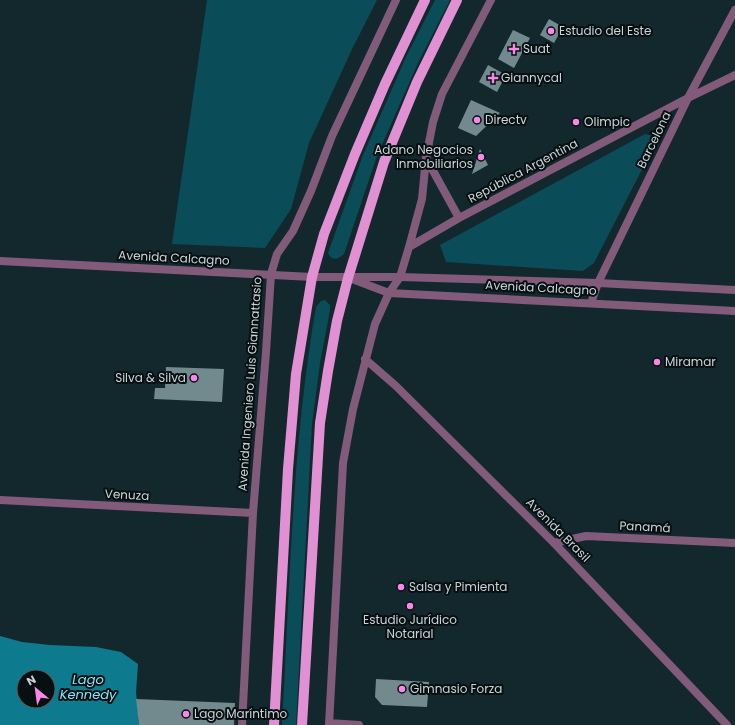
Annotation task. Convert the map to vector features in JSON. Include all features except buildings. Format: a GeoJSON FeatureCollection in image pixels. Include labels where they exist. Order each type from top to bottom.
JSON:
{"type":"FeatureCollection","features":[{"type":"Feature","properties":{"kind":"main road"},"geometry":{"type":"LineString","coordinates":[[274,725],[288,468],[296,374],[312,277],[324,234],[355,154],[384,84],[425,0]]}},
{"type":"Feature","properties":{"kind":"main road"},"geometry":{"type":"LineString","coordinates":[[302,725],[320,423],[328,371],[348,278],[384,162],[417,82],[457,0]]}},
{"type":"Feature","properties":{"kind":"street","name":"Avenida Ingeniero Luis Giannattasio"},"geometry":{"type":"LineString","coordinates":[[242,725],[253,513],[266,352],[270,274],[277,254],[293,231],[311,191],[332,136],[396,0]]}},
{"type":"Feature","properties":{"kind":"street"},"geometry":{"type":"LineString","coordinates":[[359,725],[329,724],[343,463],[353,409],[375,324],[389,293],[400,277],[422,199],[426,158],[433,122],[442,94],[491,0]]}},
{"type":"Feature","properties":{"kind":"street","name":"Barcelona"},"geometry":{"type":"LineString","coordinates":[[591,303],[598,283],[688,98],[735,10]]}},
{"type":"Feature","properties":{"kind":"street","name":"República Argentina"},"geometry":{"type":"LineString","coordinates":[[409,247],[459,218],[735,75]]}},
{"type":"Feature","properties":{"kind":"street"},"geometry":{"type":"LineString","coordinates":[[426,158],[459,218]]}},
{"type":"Feature","properties":{"kind":"street","name":"Avenida Calcagno"},"geometry":{"type":"LineString","coordinates":[[0,261],[312,277],[400,277],[598,283],[735,290]]}},
{"type":"Feature","properties":{"kind":"street","name":"Avenida Calcagno"},"geometry":{"type":"LineString","coordinates":[[348,278],[389,293],[735,311]]}},
{"type":"Feature","properties":{"kind":"street","name":"Avenida Brasil"},"geometry":{"type":"LineString","coordinates":[[365,359],[396,386],[554,543],[727,725]]}},
{"type":"Feature","properties":{"kind":"street","name":"Venuza"},"geometry":{"type":"LineString","coordinates":[[0,500],[253,513]]}},
{"type":"Feature","properties":{"kind":"street","name":"Panamá"},"geometry":{"type":"LineString","coordinates":[[554,543],[586,536],[735,543]]}},
{"type":"Feature","properties":{"kind":"shaded area"},"geometry":{"type":"Polygon","coordinates":[[[207,0],[377,0],[353,47],[309,143],[291,209],[265,248],[172,244],[207,0]]]}},
{"type":"Feature","properties":{"kind":"shaded area"},"geometry":{"type":"Polygon","coordinates":[[[435,0],[450,0],[418,63],[377,156],[344,254],[333,259],[328,253],[363,155],[406,57],[435,0]]]}},
{"type":"Feature","properties":{"kind":"shaded area"},"geometry":{"type":"Polygon","coordinates":[[[645,134],[653,136],[655,144],[594,263],[583,271],[446,262],[440,245],[645,134]]]}},
{"type":"Feature","properties":{"kind":"shaded area"},"geometry":{"type":"Polygon","coordinates":[[[325,300],[330,305],[330,310],[320,363],[312,424],[296,725],[282,725],[293,515],[302,411],[316,307],[321,301],[325,300]]]}},
{"type":"Feature","properties":{"kind":"water","name":"Lago Kennedy"},"geometry":{"type":"Polygon","coordinates":[[[0,636],[22,642],[96,647],[121,652],[138,664],[136,692],[139,725],[0,725],[0,636]]]}},
{"type":"Feature","properties":{"kind":"place","name":"Estudio del Este"},"geometry":{"type":"Point","coordinates":[551,31]}},
{"type":"Feature","properties":{"kind":"place","name":"Suat"},"geometry":{"type":"Point","coordinates":[514,49]}},
{"type":"Feature","properties":{"kind":"place","name":"Giannycal"},"geometry":{"type":"Point","coordinates":[493,78]}},
{"type":"Feature","properties":{"kind":"place","name":"Directv"},"geometry":{"type":"Point","coordinates":[477,120]}},
{"type":"Feature","properties":{"kind":"place","name":"Olimpic"},"geometry":{"type":"Point","coordinates":[576,122]}},
{"type":"Feature","properties":{"kind":"place","name":"Adano Negocios Inmobiliarios"},"geometry":{"type":"Point","coordinates":[481,157]}},
{"type":"Feature","properties":{"kind":"place","name":"Miramar"},"geometry":{"type":"Point","coordinates":[657,362]}},
{"type":"Feature","properties":{"kind":"place","name":"Silva & Silva"},"geometry":{"type":"Point","coordinates":[194,378]}},
{"type":"Feature","properties":{"kind":"place","name":"Salsa y Pimienta"},"geometry":{"type":"Point","coordinates":[401,587]}},
{"type":"Feature","properties":{"kind":"place","name":"Estudio Jurídico Notarial"},"geometry":{"type":"Point","coordinates":[410,606]}},
{"type":"Feature","properties":{"kind":"place","name":"Gimnasio Forza"},"geometry":{"type":"Point","coordinates":[402,689]}},
{"type":"Feature","properties":{"kind":"place","name":"Lago Maríntimo"},"geometry":{"type":"Point","coordinates":[186,714]}}]}
